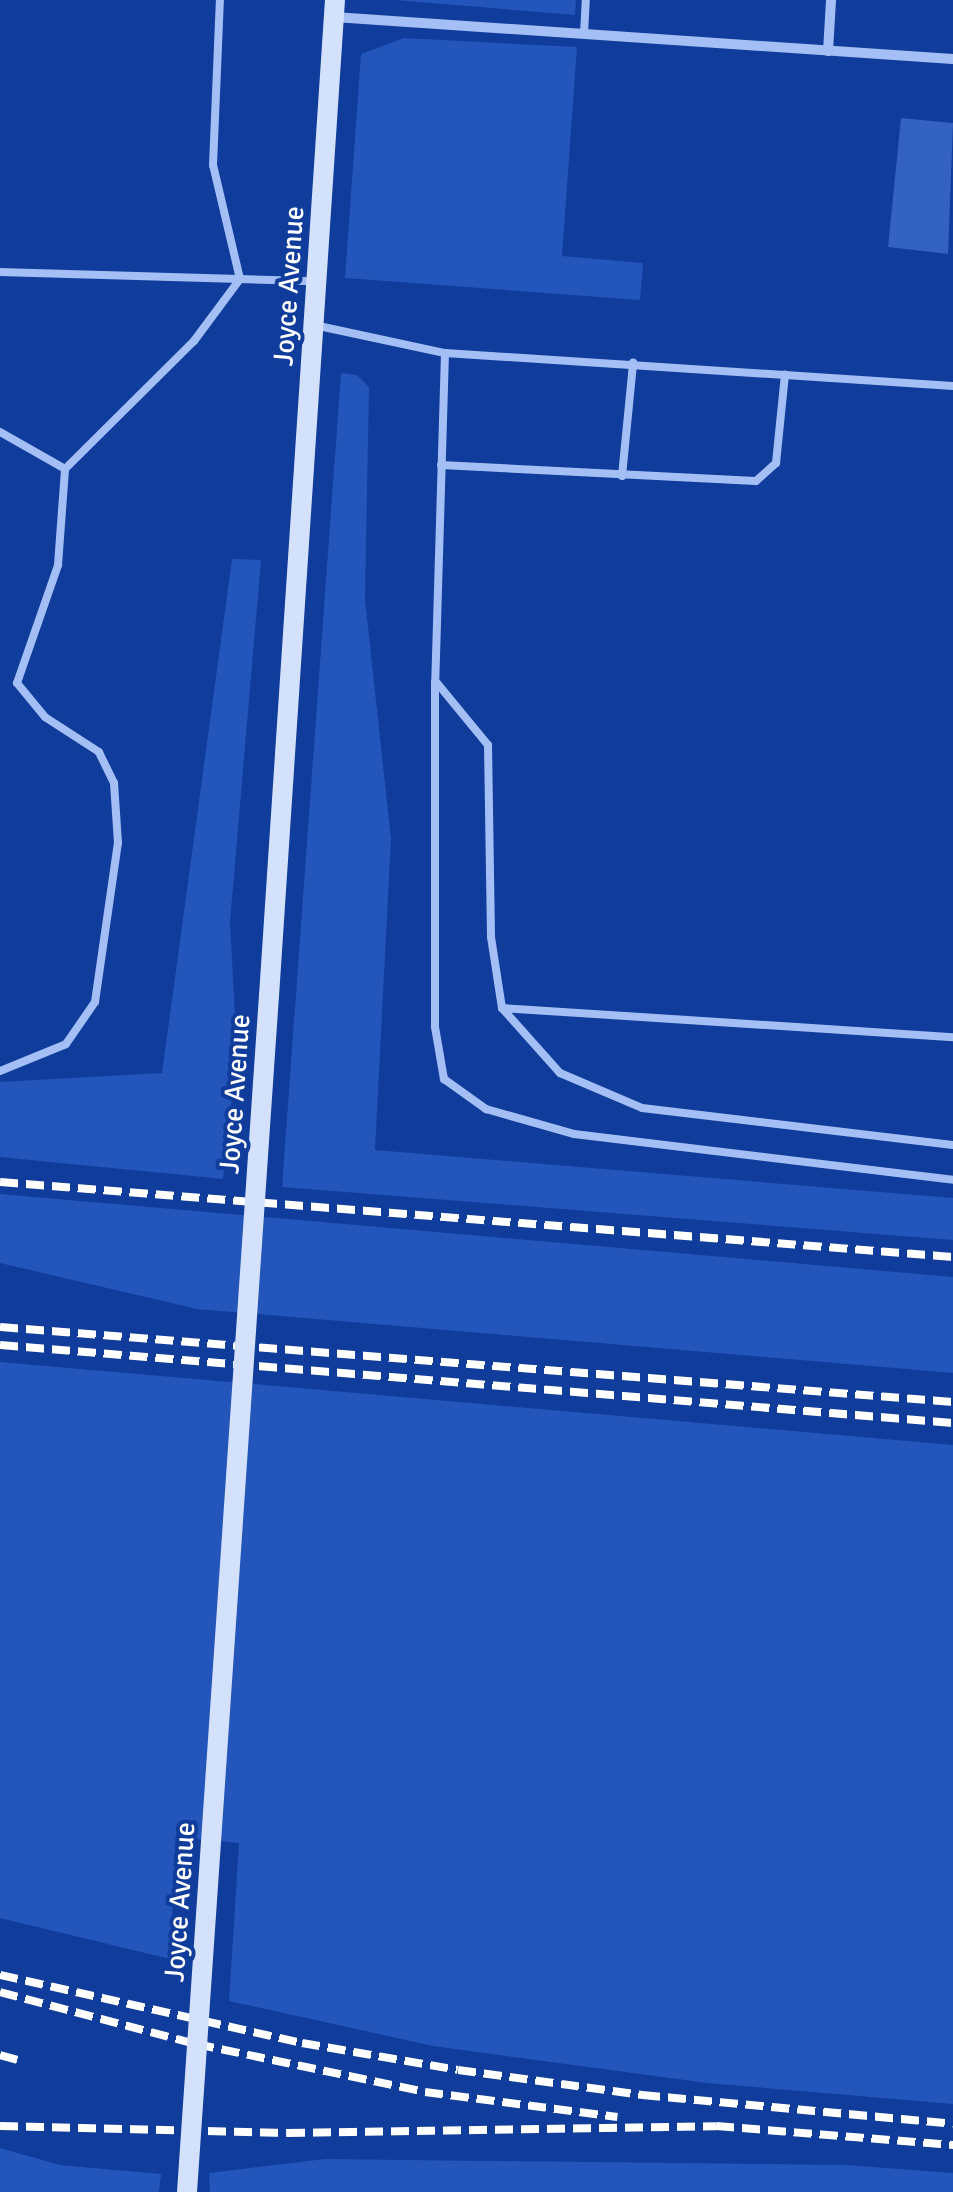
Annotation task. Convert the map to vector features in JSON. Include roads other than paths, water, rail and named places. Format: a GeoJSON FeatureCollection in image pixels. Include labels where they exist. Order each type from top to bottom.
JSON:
{"type":"FeatureCollection","features":[{"type":"Feature","properties":{"kind":"street"},"geometry":{"type":"LineString","coordinates":[[828,50],[831,0]]}},
{"type":"Feature","properties":{"kind":"street"},"geometry":{"type":"LineString","coordinates":[[335,9],[584,34],[953,59]]}},
{"type":"Feature","properties":{"kind":"street","name":"Joyce Avenue"},"geometry":{"type":"LineString","coordinates":[[187,2192],[335,9]]}},
{"type":"Feature","properties":{"kind":"lane"},"geometry":{"type":"LineString","coordinates":[[0,1071],[66,1044],[94,1002],[118,843],[114,783],[99,752],[44,717],[16,683],[58,564],[64,469],[194,341],[240,279],[213,165],[220,0]]}},
{"type":"Feature","properties":{"kind":"lane"},"geometry":{"type":"LineString","coordinates":[[584,34],[586,0]]}},
{"type":"Feature","properties":{"kind":"lane"},"geometry":{"type":"LineString","coordinates":[[0,272],[316,281]]}},
{"type":"Feature","properties":{"kind":"lane"},"geometry":{"type":"LineString","coordinates":[[314,324],[445,353],[953,386]]}},
{"type":"Feature","properties":{"kind":"lane"},"geometry":{"type":"LineString","coordinates":[[445,353],[435,682],[435,1027],[444,1079],[486,1109],[574,1134],[953,1180]]}},
{"type":"Feature","properties":{"kind":"lane"},"geometry":{"type":"LineString","coordinates":[[622,476],[633,363]]}},
{"type":"Feature","properties":{"kind":"lane"},"geometry":{"type":"LineString","coordinates":[[441,466],[756,480],[776,463],[785,374]]}},
{"type":"Feature","properties":{"kind":"lane"},"geometry":{"type":"LineString","coordinates":[[0,432],[64,469]]}},
{"type":"Feature","properties":{"kind":"lane"},"geometry":{"type":"LineString","coordinates":[[435,682],[488,745],[491,936],[502,1008],[560,1073],[642,1108],[953,1145]]}},
{"type":"Feature","properties":{"kind":"lane"},"geometry":{"type":"LineString","coordinates":[[502,1008],[953,1037]]}},
{"type":"Feature","properties":{"kind":"railway"},"geometry":{"type":"LineString","coordinates":[[0,1182],[953,1257]]}},
{"type":"Feature","properties":{"kind":"railway"},"geometry":{"type":"LineString","coordinates":[[0,1327],[953,1402]]}},
{"type":"Feature","properties":{"kind":"railway"},"geometry":{"type":"LineString","coordinates":[[0,1345],[953,1423]]}},
{"type":"Feature","properties":{"kind":"railway"},"geometry":{"type":"LineString","coordinates":[[0,1975],[302,2043],[458,2070],[642,2095],[953,2124]]}},
{"type":"Feature","properties":{"kind":"railway"},"geometry":{"type":"LineString","coordinates":[[0,1992],[196,2044],[425,2092],[617,2117]]}},
{"type":"Feature","properties":{"kind":"railway"},"geometry":{"type":"LineString","coordinates":[[0,2055],[17,2060]]}},
{"type":"Feature","properties":{"kind":"railway"},"geometry":{"type":"LineString","coordinates":[[0,2126],[287,2133],[716,2126],[953,2145]]}}]}
